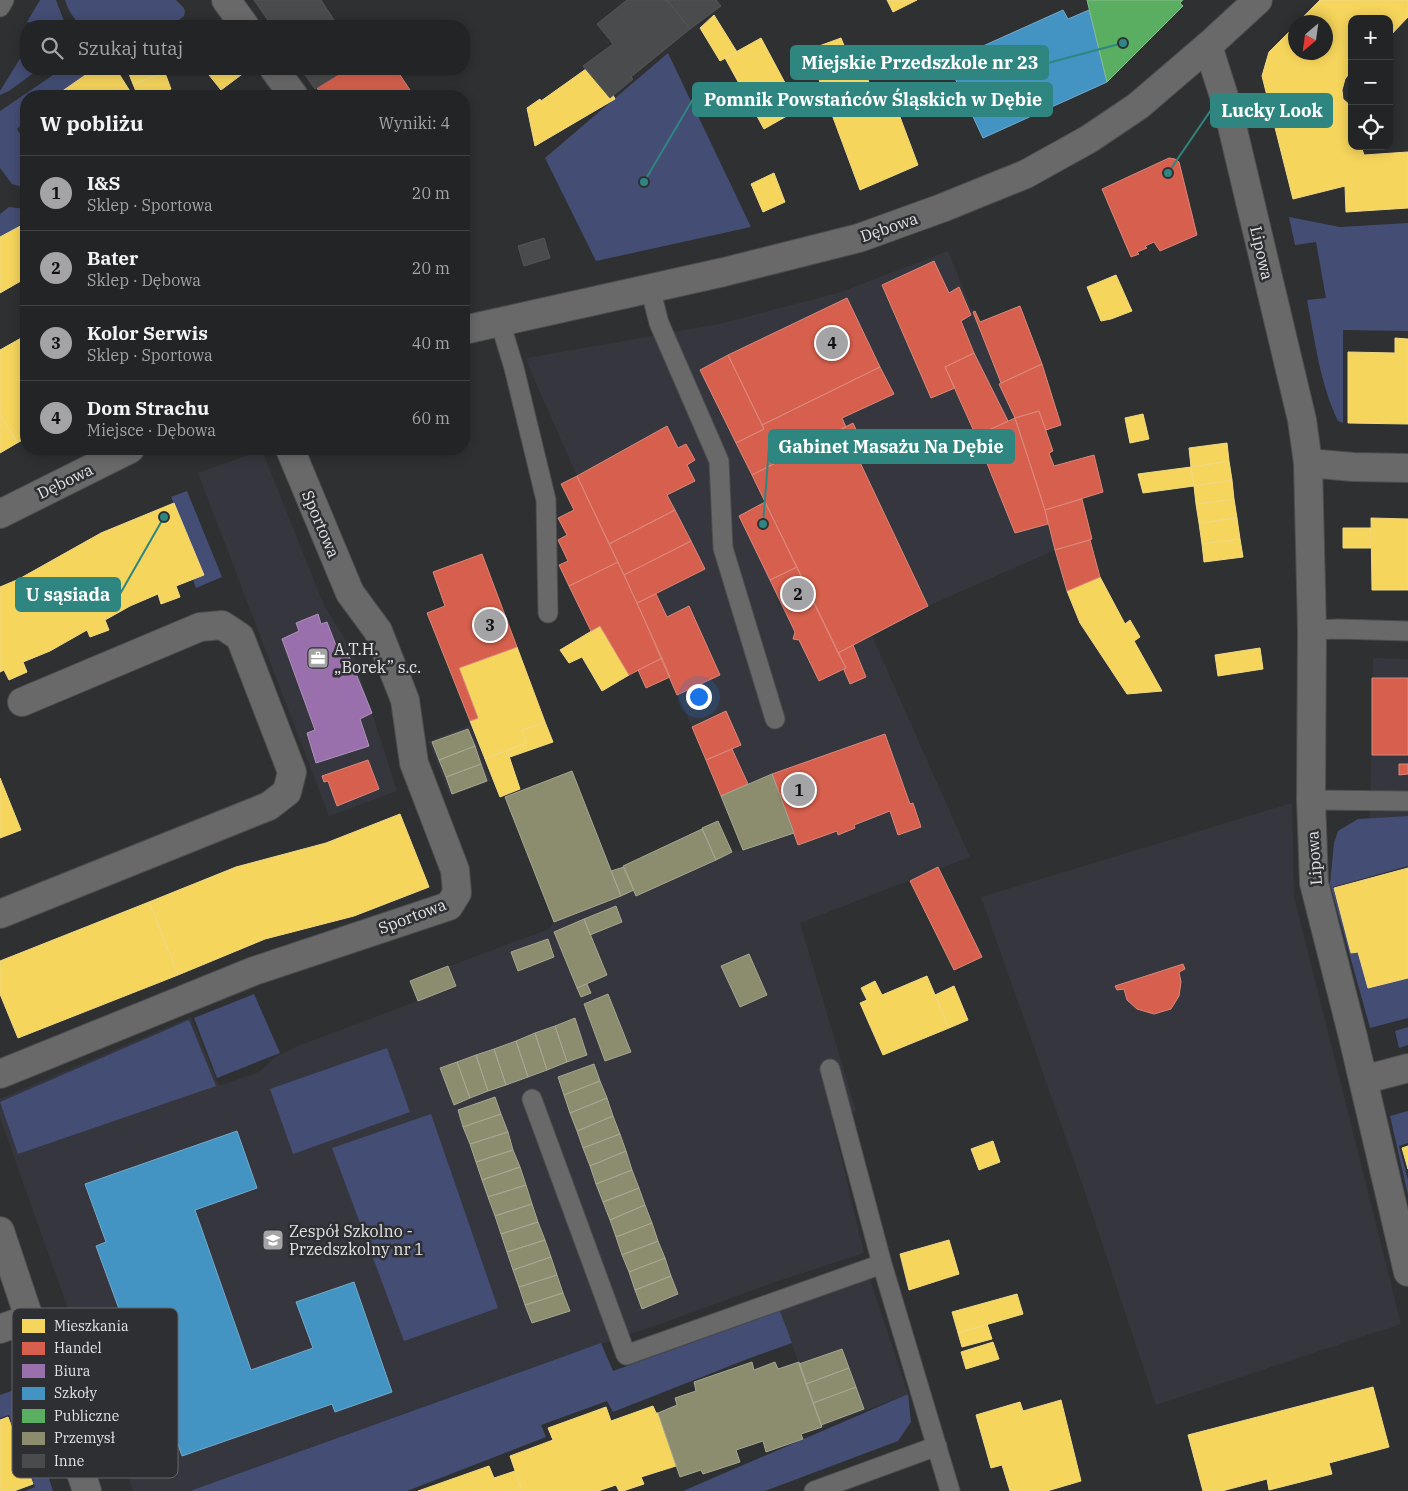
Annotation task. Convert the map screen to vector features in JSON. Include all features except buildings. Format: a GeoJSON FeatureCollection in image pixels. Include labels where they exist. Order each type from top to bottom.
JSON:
{"type":"FeatureCollection","features":[{"type":"Feature","properties":{"kind":"street"},"geometry":{"type":"LineString","coordinates":[[226,0],[241,20]]}},
{"type":"Feature","properties":{"kind":"street","name":"Dębowa"},"geometry":{"type":"LineString","coordinates":[[470,329],[724,272],[859,238],[942,208],[1026,174],[1090,139],[1138,106],[1258,0]]}},
{"type":"Feature","properties":{"kind":"street","name":"Lipowa"},"geometry":{"type":"LineString","coordinates":[[1208,46],[1228,109],[1302,420],[1308,463],[1312,630],[1311,800],[1314,883],[1408,1272]]}},
{"type":"Feature","properties":{"kind":"street"},"geometry":{"type":"LineString","coordinates":[[278,75],[290,90]]}},
{"type":"Feature","properties":{"kind":"street","name":"Dębowa"},"geometry":{"type":"LineString","coordinates":[[0,514],[118,455]]}},
{"type":"Feature","properties":{"kind":"street","name":"Sportowa"},"geometry":{"type":"LineString","coordinates":[[0,1074],[254,971],[449,906],[457,894],[455,870],[414,763],[405,700],[378,631],[350,593],[292,455]]}},
{"type":"Feature","properties":{"kind":"street"},"geometry":{"type":"LineString","coordinates":[[1308,463],[1352,468],[1408,468]]}},
{"type":"Feature","properties":{"kind":"street"},"geometry":{"type":"LineString","coordinates":[[0,914],[269,806],[287,792],[292,772],[240,637],[222,625],[200,627],[22,702]]}},
{"type":"Feature","properties":{"kind":"street"},"geometry":{"type":"LineString","coordinates":[[1363,1080],[1408,1068]]}},
{"type":"Feature","properties":{"kind":"street"},"geometry":{"type":"LineString","coordinates":[[0,1231],[27,1308]]}},
{"type":"Feature","properties":{"kind":"street"},"geometry":{"type":"LineString","coordinates":[[0,1330],[12,1325]]}},
{"type":"Feature","properties":{"kind":"street"},"geometry":{"type":"LineString","coordinates":[[83,1478],[87,1491]]}},
{"type":"Feature","properties":{"kind":"lane"},"geometry":{"type":"LineString","coordinates":[[0,7],[4,0]]}},
{"type":"Feature","properties":{"kind":"lane"},"geometry":{"type":"LineString","coordinates":[[650,288],[659,323],[719,461],[723,548],[775,719]]}},
{"type":"Feature","properties":{"kind":"lane"},"geometry":{"type":"LineString","coordinates":[[500,322],[514,368],[546,500],[548,612]]}},
{"type":"Feature","properties":{"kind":"lane"},"geometry":{"type":"LineString","coordinates":[[1312,630],[1408,631]]}},
{"type":"Feature","properties":{"kind":"lane"},"geometry":{"type":"LineString","coordinates":[[1311,800],[1408,800]]}},
{"type":"Feature","properties":{"kind":"lane"},"geometry":{"type":"LineString","coordinates":[[830,1069],[882,1264],[950,1491]]}},
{"type":"Feature","properties":{"kind":"lane"},"geometry":{"type":"LineString","coordinates":[[532,1099],[626,1355],[882,1264]]}},
{"type":"Feature","properties":{"kind":"lane"},"geometry":{"type":"LineString","coordinates":[[814,1491],[936,1446]]}},
{"type":"Feature","properties":{"kind":"shaded area"},"geometry":{"type":"Polygon","coordinates":[[[40,0],[56,0],[64,20],[28,20],[40,0]]]}},
{"type":"Feature","properties":{"kind":"shaded area"},"geometry":{"type":"Polygon","coordinates":[[[65,0],[176,0],[185,11],[184,16],[179,20],[75,20],[65,0]]]}},
{"type":"Feature","properties":{"kind":"shaded area"},"geometry":{"type":"Polygon","coordinates":[[[668,53],[751,227],[596,261],[545,158],[668,53]]]}},
{"type":"Feature","properties":{"kind":"shaded area"},"geometry":{"type":"Polygon","coordinates":[[[20,59],[20,75],[31,75],[9,91],[0,95],[0,91],[20,59]]]}},
{"type":"Feature","properties":{"kind":"shaded area"},"geometry":{"type":"Polygon","coordinates":[[[53,75],[86,75],[64,90],[31,90],[53,75]]]}},
{"type":"Feature","properties":{"kind":"shaded area"},"geometry":{"type":"Polygon","coordinates":[[[20,97],[20,126],[17,129],[20,134],[20,186],[12,184],[0,168],[0,111],[20,97]]]}},
{"type":"Feature","properties":{"kind":"shaded area"},"geometry":{"type":"Polygon","coordinates":[[[9,207],[20,208],[20,227],[0,239],[0,214],[9,207]]]}},
{"type":"Feature","properties":{"kind":"shaded area"},"geometry":{"type":"Polygon","coordinates":[[[1289,217],[1340,227],[1408,223],[1408,331],[1343,330],[1343,423],[1338,421],[1327,392],[1307,300],[1326,298],[1316,242],[1295,245],[1289,217]]]}},
{"type":"Feature","properties":{"kind":"shaded area"},"geometry":{"type":"Polygon","coordinates":[[[948,251],[1015,418],[1055,550],[928,606],[872,636],[970,857],[800,923],[856,1111],[832,1119],[864,1253],[775,1282],[655,1326],[544,1363],[190,1491],[133,1491],[128,1478],[178,1478],[178,1308],[68,1308],[0,1118],[0,1099],[191,1017],[219,1086],[259,1072],[277,1056],[298,1046],[418,1001],[410,981],[549,929],[554,922],[634,890],[636,895],[732,852],[743,850],[692,727],[577,476],[528,365],[527,358],[719,324],[838,293],[948,251]]]}},
{"type":"Feature","properties":{"kind":"shaded area"},"geometry":{"type":"Polygon","coordinates":[[[248,455],[264,455],[324,605],[352,651],[397,791],[329,816],[198,473],[248,455]]]}},
{"type":"Feature","properties":{"kind":"shaded area"},"geometry":{"type":"Polygon","coordinates":[[[187,491],[222,577],[196,588],[193,580],[204,575],[171,497],[187,491]]]}},
{"type":"Feature","properties":{"kind":"shaded area"},"geometry":{"type":"Polygon","coordinates":[[[1373,658],[1408,659],[1408,816],[1370,818],[1373,658]]]}},
{"type":"Feature","properties":{"kind":"shaded area"},"geometry":{"type":"Polygon","coordinates":[[[470,725],[491,781],[450,796],[428,741],[470,725]]]}},
{"type":"Feature","properties":{"kind":"shaded area"},"geometry":{"type":"Polygon","coordinates":[[[1292,803],[1294,897],[1401,1324],[1156,1405],[1085,1192],[981,897],[1292,803]]]}},
{"type":"Feature","properties":{"kind":"shaded area"},"geometry":{"type":"Polygon","coordinates":[[[1408,816],[1408,866],[1333,887],[1351,953],[1358,952],[1368,988],[1408,978],[1408,1018],[1370,1028],[1330,884],[1334,843],[1338,831],[1358,819],[1408,816]]]}},
{"type":"Feature","properties":{"kind":"shaded area"},"geometry":{"type":"Polygon","coordinates":[[[254,994],[280,1053],[217,1078],[194,1018],[254,994]]]}},
{"type":"Feature","properties":{"kind":"shaded area"},"geometry":{"type":"Polygon","coordinates":[[[189,1020],[216,1086],[18,1154],[0,1102],[189,1020]]]}},
{"type":"Feature","properties":{"kind":"shaded area"},"geometry":{"type":"Polygon","coordinates":[[[1408,1027],[1408,1045],[1399,1048],[1395,1031],[1408,1027]]]}},
{"type":"Feature","properties":{"kind":"shaded area"},"geometry":{"type":"Polygon","coordinates":[[[387,1048],[410,1112],[293,1154],[270,1089],[387,1048]]]}},
{"type":"Feature","properties":{"kind":"shaded area"},"geometry":{"type":"Polygon","coordinates":[[[1408,1111],[1408,1143],[1399,1146],[1408,1180],[1408,1195],[1390,1116],[1408,1111]]]}},
{"type":"Feature","properties":{"kind":"shaded area"},"geometry":{"type":"Polygon","coordinates":[[[431,1114],[498,1308],[404,1341],[332,1148],[431,1114]]]}},
{"type":"Feature","properties":{"kind":"shaded area"},"geometry":{"type":"Polygon","coordinates":[[[870,1279],[908,1394],[822,1427],[780,1311],[870,1279]]]}},
{"type":"Feature","properties":{"kind":"shaded area"},"geometry":{"type":"Polygon","coordinates":[[[780,1311],[792,1343],[613,1412],[607,1401],[541,1425],[546,1437],[407,1491],[190,1491],[601,1343],[613,1371],[780,1311]]]}},
{"type":"Feature","properties":{"kind":"shaded area"},"geometry":{"type":"Polygon","coordinates":[[[12,1391],[12,1423],[9,1415],[0,1418],[0,1395],[12,1391]]]}},
{"type":"Feature","properties":{"kind":"shaded area"},"geometry":{"type":"Polygon","coordinates":[[[908,1394],[911,1422],[898,1441],[765,1491],[683,1491],[908,1394]]]}},
{"type":"Feature","properties":{"kind":"shaded area"},"geometry":{"type":"Polygon","coordinates":[[[32,1478],[49,1478],[53,1491],[25,1491],[35,1487],[32,1478]]]}},
{"type":"Feature","properties":{"kind":"place","name":"Miejskie Przedszkole nr 23"},"geometry":{"type":"Point","coordinates":[1123,43]}},
{"type":"Feature","properties":{"kind":"place","name":"Lucky Look"},"geometry":{"type":"Point","coordinates":[1168,173]}},
{"type":"Feature","properties":{"kind":"place","name":"Pomnik Powstańców Śląskich w Dębie"},"geometry":{"type":"Point","coordinates":[644,182]}},
{"type":"Feature","properties":{"kind":"place","name":"Dom Strachu"},"geometry":{"type":"Point","coordinates":[832,343]}},
{"type":"Feature","properties":{"kind":"place","name":"U sąsiada"},"geometry":{"type":"Point","coordinates":[164,517]}},
{"type":"Feature","properties":{"kind":"place","name":"Gabinet Masażu Na Dębie"},"geometry":{"type":"Point","coordinates":[763,524]}},
{"type":"Feature","properties":{"kind":"place","name":"Bater"},"geometry":{"type":"Point","coordinates":[798,594]}},
{"type":"Feature","properties":{"kind":"place","name":"Kolor Serwis"},"geometry":{"type":"Point","coordinates":[490,625]}},
{"type":"Feature","properties":{"kind":"place","name":"A.T.H. „Borek” s.c."},"geometry":{"type":"Point","coordinates":[318,658]}},
{"type":"Feature","properties":{"kind":"place","name":"I&S"},"geometry":{"type":"Point","coordinates":[799,790]}},
{"type":"Feature","properties":{"kind":"place","name":"Zespół Szkolno - Przedszkolny nr 1"},"geometry":{"type":"Point","coordinates":[273,1240]}}]}
